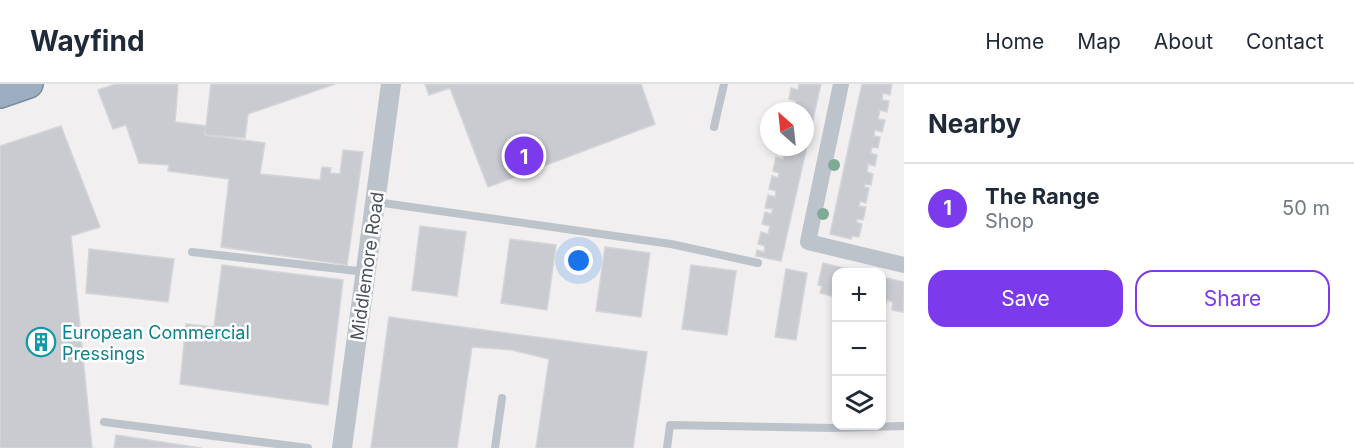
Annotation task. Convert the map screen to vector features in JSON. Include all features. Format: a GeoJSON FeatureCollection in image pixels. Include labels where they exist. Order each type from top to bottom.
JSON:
{"type":"FeatureCollection","features":[{"type":"Feature","properties":{"kind":"highway"},"geometry":{"type":"LineString","coordinates":[[0,94],[29,84]]}},
{"type":"Feature","properties":{"kind":"street","name":"Middlemore Road"},"geometry":{"type":"LineString","coordinates":[[342,448],[391,84]]}},
{"type":"Feature","properties":{"kind":"street"},"geometry":{"type":"LineString","coordinates":[[841,84],[808,242],[904,265]]}},
{"type":"Feature","properties":{"kind":"lane"},"geometry":{"type":"LineString","coordinates":[[714,127],[723,84]]}},
{"type":"Feature","properties":{"kind":"lane"},"geometry":{"type":"LineString","coordinates":[[376,202],[670,244],[758,263]]}},
{"type":"Feature","properties":{"kind":"lane"},"geometry":{"type":"LineString","coordinates":[[192,252],[366,272]]}},
{"type":"Feature","properties":{"kind":"lane"},"geometry":{"type":"LineString","coordinates":[[495,448],[502,398]]}},
{"type":"Feature","properties":{"kind":"lane"},"geometry":{"type":"LineString","coordinates":[[104,422],[308,448]]}},
{"type":"Feature","properties":{"kind":"lane"},"geometry":{"type":"LineString","coordinates":[[667,448],[670,425],[833,428],[904,426]]}},
{"type":"Feature","properties":{"kind":"building"},"geometry":{"type":"Polygon","coordinates":[[[116,84],[178,84],[175,122],[206,126],[205,135],[265,143],[260,174],[320,180],[322,167],[331,168],[330,173],[340,174],[343,150],[363,152],[347,265],[221,247],[229,179],[168,171],[169,165],[139,163],[126,125],[113,129],[98,90],[116,84]]]}},
{"type":"Feature","properties":{"kind":"building"},"geometry":{"type":"Polygon","coordinates":[[[211,84],[335,84],[248,114],[245,138],[205,135],[211,84]]]}},
{"type":"Feature","properties":{"kind":"building"},"geometry":{"type":"Polygon","coordinates":[[[425,84],[641,84],[655,124],[488,187],[450,88],[429,95],[425,84]]]}},
{"type":"Feature","properties":{"kind":"building"},"geometry":{"type":"Polygon","coordinates":[[[799,84],[821,84],[814,115],[814,102],[796,102],[789,99],[791,88],[798,90],[799,84]]]}},
{"type":"Feature","properties":{"kind":"building"},"geometry":{"type":"Polygon","coordinates":[[[862,84],[892,84],[890,95],[883,93],[882,100],[889,101],[887,112],[880,110],[878,119],[885,120],[882,132],[875,130],[874,136],[880,137],[878,148],[872,147],[871,153],[877,155],[875,166],[868,164],[867,172],[873,174],[871,185],[865,184],[864,187],[869,188],[866,203],[860,201],[859,206],[866,207],[863,220],[857,219],[856,222],[862,224],[859,237],[852,236],[851,239],[830,234],[862,84]]]}},
{"type":"Feature","properties":{"kind":"building","name":"European Commercial Pressings"},"geometry":{"type":"Polygon","coordinates":[[[61,126],[100,227],[71,236],[92,448],[0,448],[0,146],[61,126]]]}},
{"type":"Feature","properties":{"kind":"building"},"geometry":{"type":"Polygon","coordinates":[[[784,156],[805,156],[781,261],[756,256],[757,250],[764,252],[765,246],[758,244],[761,232],[768,234],[770,226],[762,224],[765,212],[771,214],[773,209],[765,208],[768,195],[775,197],[776,191],[769,189],[772,176],[778,178],[779,173],[773,171],[776,157],[783,159],[784,156]]]}},
{"type":"Feature","properties":{"kind":"building"},"geometry":{"type":"Polygon","coordinates":[[[420,226],[466,232],[457,296],[412,290],[420,226]]]}},
{"type":"Feature","properties":{"kind":"building"},"geometry":{"type":"Polygon","coordinates":[[[510,239],[556,245],[547,310],[501,303],[510,239]]]}},
{"type":"Feature","properties":{"kind":"building"},"geometry":{"type":"Polygon","coordinates":[[[605,247],[650,253],[641,317],[596,311],[605,247]]]}},
{"type":"Feature","properties":{"kind":"building"},"geometry":{"type":"Polygon","coordinates":[[[89,249],[174,259],[168,302],[86,293],[89,249]]]}},
{"type":"Feature","properties":{"kind":"building"},"geometry":{"type":"Polygon","coordinates":[[[823,263],[844,268],[832,268],[832,296],[820,293],[822,286],[818,285],[823,263]]]}},
{"type":"Feature","properties":{"kind":"building"},"geometry":{"type":"Polygon","coordinates":[[[222,265],[343,280],[328,405],[180,384],[186,324],[214,327],[222,265]]]}},
{"type":"Feature","properties":{"kind":"building"},"geometry":{"type":"Polygon","coordinates":[[[691,265],[736,271],[727,335],[682,329],[691,265]]]}},
{"type":"Feature","properties":{"kind":"building"},"geometry":{"type":"Polygon","coordinates":[[[786,269],[807,273],[796,340],[775,337],[786,269]]]}},
{"type":"Feature","properties":{"kind":"building"},"geometry":{"type":"Polygon","coordinates":[[[886,278],[904,282],[903,312],[892,310],[893,302],[887,300],[886,304],[886,278]]]}},
{"type":"Feature","properties":{"kind":"building"},"geometry":{"type":"Polygon","coordinates":[[[389,317],[647,352],[633,448],[536,448],[549,359],[512,350],[472,347],[457,448],[371,448],[389,317]]]}},
{"type":"Feature","properties":{"kind":"building"},"geometry":{"type":"Polygon","coordinates":[[[116,435],[201,448],[114,448],[116,435]]]}},
{"type":"Feature","properties":{"kind":"place","name":"The Range"},"geometry":{"type":"Point","coordinates":[524,156]}},
{"type":"Feature","properties":{"kind":"place","name":"European Commercial Pressings"},"geometry":{"type":"Point","coordinates":[41,342]}}]}
